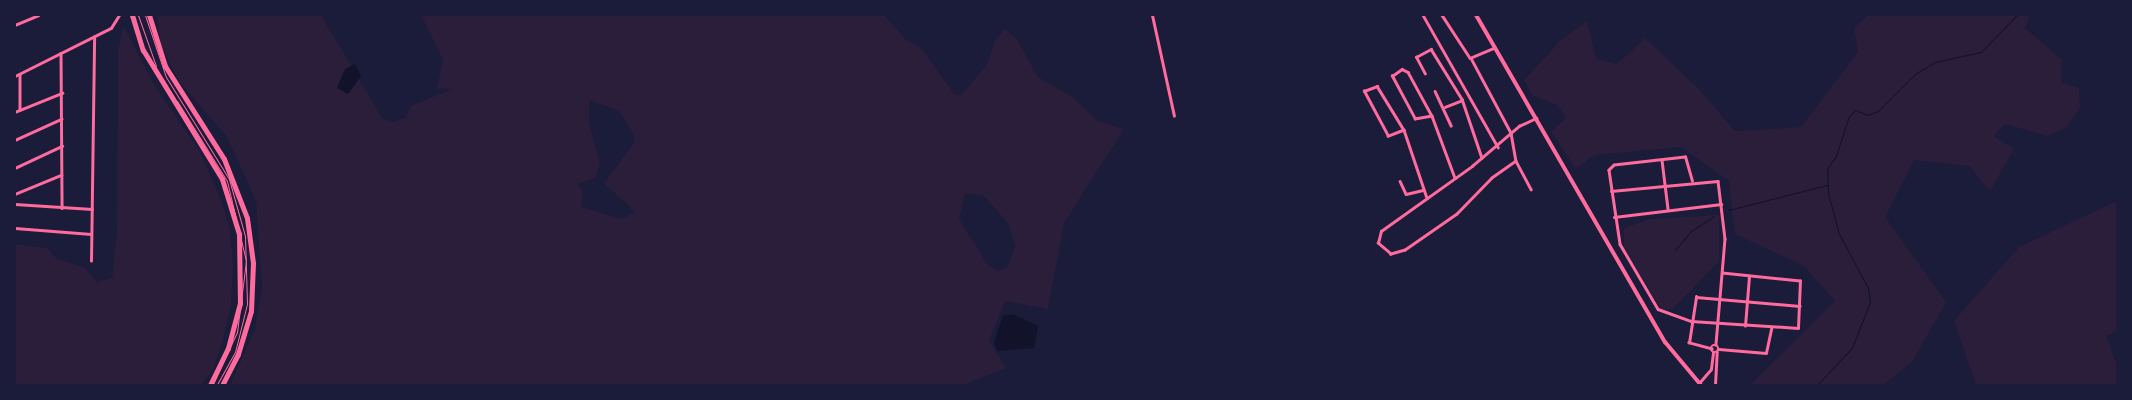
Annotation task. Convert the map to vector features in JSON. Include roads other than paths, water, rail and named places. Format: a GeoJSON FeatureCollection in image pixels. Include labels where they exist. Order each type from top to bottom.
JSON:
{"type":"FeatureCollection","features":[{"type":"Feature","properties":{"kind":"highway"},"geometry":{"type":"LineString","coordinates":[[132,15],[143,50],[222,179],[239,234],[240,303],[228,348],[211,385]]}},
{"type":"Feature","properties":{"kind":"highway"},"geometry":{"type":"LineString","coordinates":[[149,15],[165,66],[224,159],[247,218],[253,263],[251,311],[238,354],[222,385]]}},
{"type":"Feature","properties":{"kind":"main road"},"geometry":{"type":"LineString","coordinates":[[1476,15],[1673,354],[1700,384]]}},
{"type":"Feature","properties":{"kind":"street"},"geometry":{"type":"LineString","coordinates":[[15,25],[38,15]]}},
{"type":"Feature","properties":{"kind":"street"},"geometry":{"type":"LineString","coordinates":[[1152,15],[1174,116]]}},
{"type":"Feature","properties":{"kind":"street"},"geometry":{"type":"LineString","coordinates":[[1423,15],[1498,147]]}},
{"type":"Feature","properties":{"kind":"street"},"geometry":{"type":"LineString","coordinates":[[1442,15],[1471,58],[1511,134],[1516,161],[1531,189]]}},
{"type":"Feature","properties":{"kind":"street"},"geometry":{"type":"LineString","coordinates":[[15,76],[111,28],[119,16]]}},
{"type":"Feature","properties":{"kind":"street"},"geometry":{"type":"LineString","coordinates":[[90,261],[94,37]]}},
{"type":"Feature","properties":{"kind":"street"},"geometry":{"type":"LineString","coordinates":[[1471,58],[1494,48]]}},
{"type":"Feature","properties":{"kind":"street"},"geometry":{"type":"LineString","coordinates":[[1425,74],[1416,56],[1431,49],[1462,99],[1482,158]]}},
{"type":"Feature","properties":{"kind":"street"},"geometry":{"type":"LineString","coordinates":[[61,53],[62,208]]}},
{"type":"Feature","properties":{"kind":"street"},"geometry":{"type":"LineString","coordinates":[[1432,116],[1415,120],[1392,76],[1402,69],[1408,72],[1432,116],[1455,178]]}},
{"type":"Feature","properties":{"kind":"street"},"geometry":{"type":"LineString","coordinates":[[20,74],[20,110]]}},
{"type":"Feature","properties":{"kind":"street"},"geometry":{"type":"LineString","coordinates":[[1404,130],[1388,136],[1364,91],[1378,86],[1404,130],[1427,198]]}},
{"type":"Feature","properties":{"kind":"street"},"geometry":{"type":"LineString","coordinates":[[1435,91],[1445,108],[1451,126]]}},
{"type":"Feature","properties":{"kind":"street"},"geometry":{"type":"LineString","coordinates":[[15,112],[62,93]]}},
{"type":"Feature","properties":{"kind":"street"},"geometry":{"type":"LineString","coordinates":[[1445,108],[1462,99]]}},
{"type":"Feature","properties":{"kind":"street"},"geometry":{"type":"LineString","coordinates":[[1516,161],[1492,178],[1457,214],[1405,250],[1391,254],[1382,247],[1377,238],[1381,230],[1498,147],[1511,134],[1536,118]]}},
{"type":"Feature","properties":{"kind":"street"},"geometry":{"type":"LineString","coordinates":[[15,140],[62,119]]}},
{"type":"Feature","properties":{"kind":"street"},"geometry":{"type":"LineString","coordinates":[[15,168],[62,146]]}},
{"type":"Feature","properties":{"kind":"street"},"geometry":{"type":"LineString","coordinates":[[1692,181],[1686,158],[1611,166],[1614,217],[1622,249],[1658,309],[1691,321],[1771,329],[1796,329],[1800,306],[1800,281],[1722,273]]}},
{"type":"Feature","properties":{"kind":"street"},"geometry":{"type":"LineString","coordinates":[[1662,160],[1668,209]]}},
{"type":"Feature","properties":{"kind":"street"},"geometry":{"type":"LineString","coordinates":[[15,194],[61,175]]}},
{"type":"Feature","properties":{"kind":"street"},"geometry":{"type":"LineString","coordinates":[[1611,191],[1692,181],[1717,180],[1721,204],[1722,273],[1718,324],[1711,369],[1700,384]]}},
{"type":"Feature","properties":{"kind":"street"},"geometry":{"type":"LineString","coordinates":[[1400,181],[1406,194],[1424,190]]}},
{"type":"Feature","properties":{"kind":"street"},"geometry":{"type":"LineString","coordinates":[[15,204],[92,209]]}},
{"type":"Feature","properties":{"kind":"street"},"geometry":{"type":"LineString","coordinates":[[1614,217],[1721,204]]}},
{"type":"Feature","properties":{"kind":"street"},"geometry":{"type":"LineString","coordinates":[[15,228],[91,234]]}},
{"type":"Feature","properties":{"kind":"street"},"geometry":{"type":"LineString","coordinates":[[1745,326],[1749,276]]}},
{"type":"Feature","properties":{"kind":"street"},"geometry":{"type":"LineString","coordinates":[[1771,329],[1766,352],[1715,351],[1690,345],[1694,298],[1800,306]]}},
{"type":"Feature","properties":{"kind":"street"},"geometry":{"type":"LineString","coordinates":[[1715,351],[1715,385]]}},
{"type":"Feature","properties":{"kind":"lane"},"geometry":{"type":"LineString","coordinates":[[138,15],[157,69],[227,181],[242,236],[244,304],[232,350],[211,385]]}},
{"type":"Feature","properties":{"kind":"lane"},"geometry":{"type":"LineString","coordinates":[[145,15],[166,77],[229,180],[245,236],[247,304],[235,352],[217,385]]}},
{"type":"Feature","properties":{"kind":"waterway"},"geometry":{"type":"LineString","coordinates":[[1817,385],[1852,348],[1870,302],[1868,288],[1839,234],[1828,193],[1827,169],[1836,156],[1848,118],[1855,110],[1868,115],[1878,111],[1915,74],[1935,62],[1981,52],[2017,15]]}},
{"type":"Feature","properties":{"kind":"waterway"},"geometry":{"type":"LineString","coordinates":[[1728,210],[1827,185]]}},
{"type":"Feature","properties":{"kind":"waterway"},"geometry":{"type":"LineString","coordinates":[[1675,250],[1691,231],[1714,216]]}}]}
